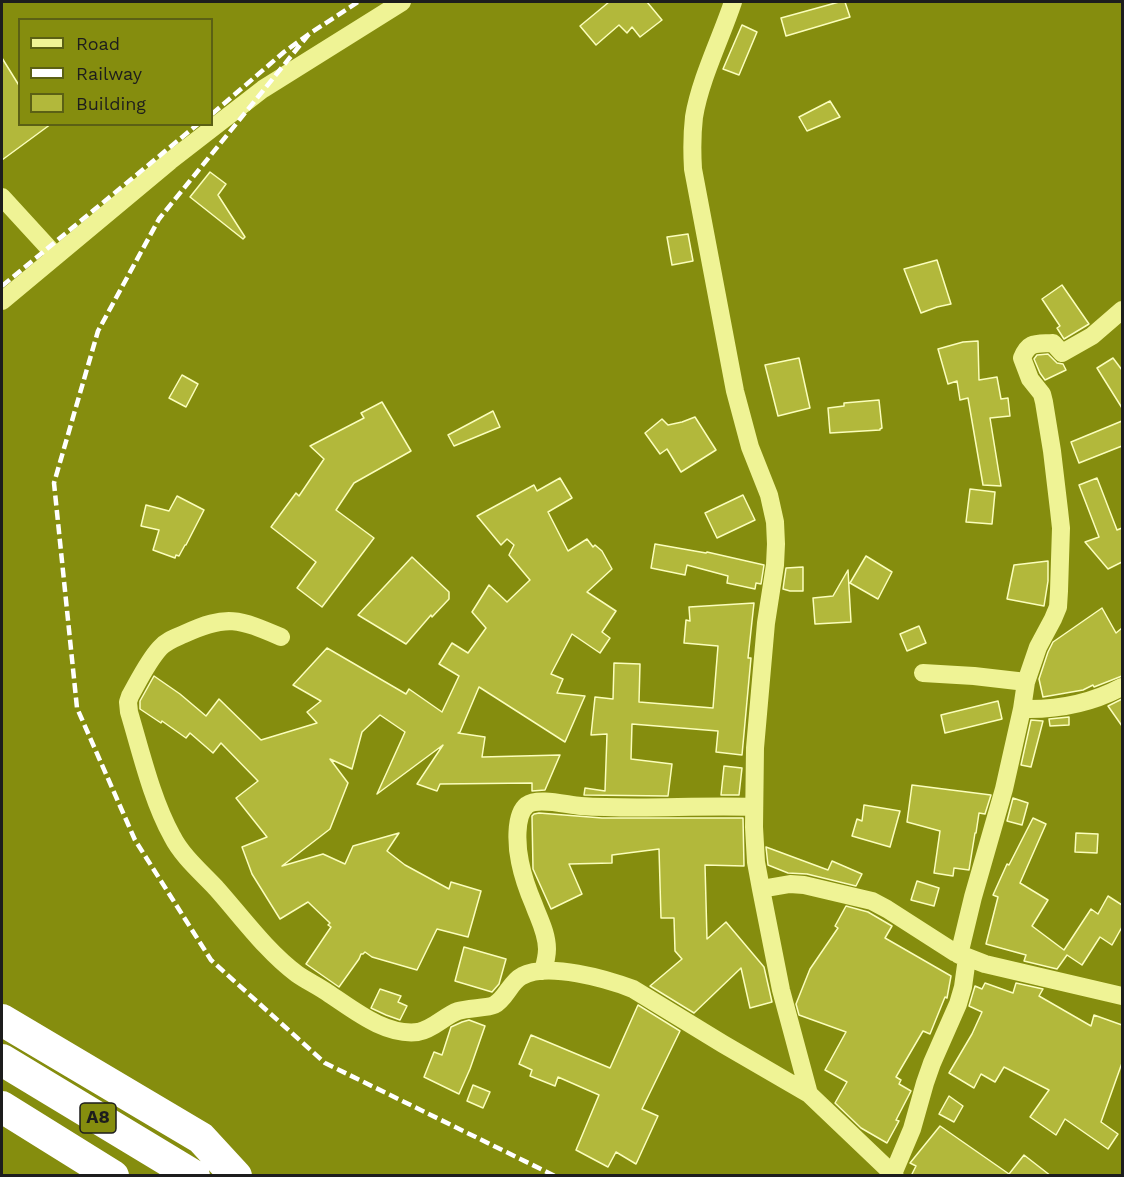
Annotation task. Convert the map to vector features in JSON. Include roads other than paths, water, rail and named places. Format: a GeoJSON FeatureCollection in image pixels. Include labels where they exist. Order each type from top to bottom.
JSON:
{"type":"FeatureCollection","features":[{"type":"Feature","properties":{"kind":"highway"},"geometry":{"type":"LineString","coordinates":[[2,1020],[201,1138],[236,1176]]}},
{"type":"Feature","properties":{"kind":"highway","name":"A8"},"geometry":{"type":"LineString","coordinates":[[2,1060],[194,1176]]}},
{"type":"Feature","properties":{"kind":"highway","name":"A8"},"geometry":{"type":"LineString","coordinates":[[2,1107],[113,1176]]}},
{"type":"Feature","properties":{"kind":"street"},"geometry":{"type":"LineString","coordinates":[[2,301],[170,161],[263,89],[402,2]]}},
{"type":"Feature","properties":{"kind":"street"},"geometry":{"type":"LineString","coordinates":[[733,2],[700,93],[694,117],[693,169],[733,385],[750,447],[769,495],[775,522],[775,565],[766,623],[757,728],[754,807],[756,862],[781,990],[809,1094]]}},
{"type":"Feature","properties":{"kind":"street"},"geometry":{"type":"LineString","coordinates":[[2,197],[56,256]]}},
{"type":"Feature","properties":{"kind":"street"},"geometry":{"type":"LineString","coordinates":[[281,637],[246,622],[238,621],[219,621],[199,627],[167,642],[160,648],[128,702],[129,712],[160,812],[173,838],[182,852],[270,948],[297,974],[366,1018],[406,1032],[420,1032],[458,1011],[493,1006],[521,976],[529,973],[558,971],[605,979],[633,989],[809,1094],[894,1175],[912,1129],[928,1073],[963,987],[963,956],[973,897],[1004,789],[1026,682],[1038,647],[1058,607],[1061,528],[1052,451],[1042,394],[1030,378],[1022,358],[1026,349],[1034,344],[1053,343],[1062,353],[1092,336],[1122,310]]}},
{"type":"Feature","properties":{"kind":"street"},"geometry":{"type":"LineString","coordinates":[[923,673],[1026,682]]}},
{"type":"Feature","properties":{"kind":"street"},"geometry":{"type":"LineString","coordinates":[[1022,709],[1034,710],[1082,702],[1100,698],[1122,687]]}},
{"type":"Feature","properties":{"kind":"street"},"geometry":{"type":"LineString","coordinates":[[543,971],[547,951],[546,935],[527,887],[520,861],[519,820],[526,806],[540,801],[611,807],[754,807]]}},
{"type":"Feature","properties":{"kind":"street"},"geometry":{"type":"LineString","coordinates":[[761,889],[804,885],[872,901],[939,944],[963,956],[985,964],[1122,996]]}},
{"type":"Feature","properties":{"kind":"railway"},"geometry":{"type":"LineString","coordinates":[[213,113],[284,52],[358,2]]}},
{"type":"Feature","properties":{"kind":"railway"},"geometry":{"type":"LineString","coordinates":[[309,34],[159,219],[98,331],[54,483],[77,708],[135,840],[211,960],[325,1063],[555,1176]]}},
{"type":"Feature","properties":{"kind":"railway"},"geometry":{"type":"LineString","coordinates":[[2,286],[196,126]]}}]}
